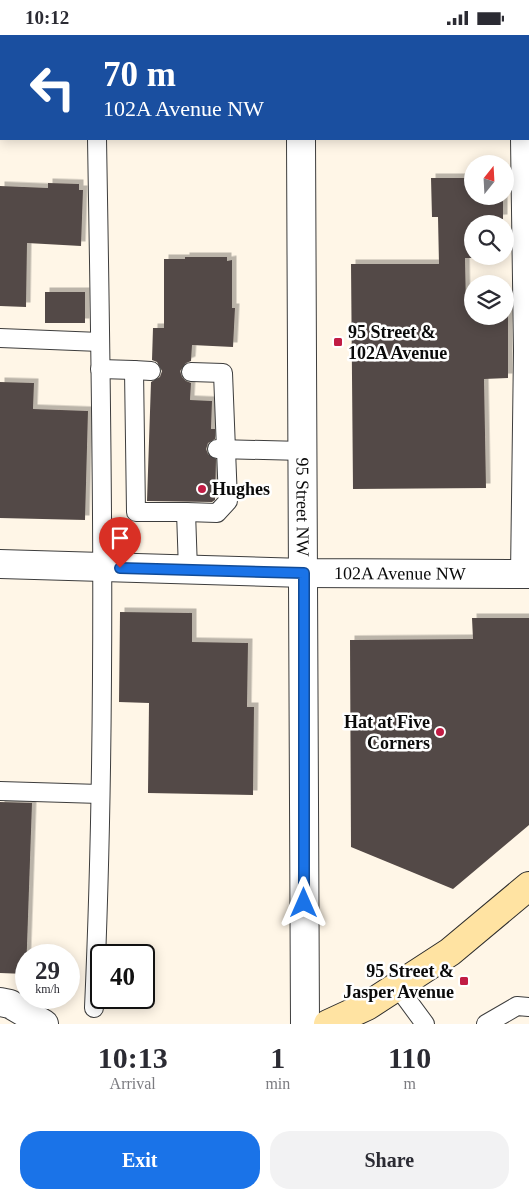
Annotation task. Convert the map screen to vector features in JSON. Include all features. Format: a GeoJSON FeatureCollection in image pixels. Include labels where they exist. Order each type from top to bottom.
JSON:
{"type":"FeatureCollection","features":[{"type":"Feature","properties":{"kind":"main road"},"geometry":{"type":"LineString","coordinates":[[328,1024],[367,1006],[450,952],[527,893]]}},
{"type":"Feature","properties":{"kind":"street","name":"95 Street NW"},"geometry":{"type":"LineString","coordinates":[[301,140],[305,1024]]}},
{"type":"Feature","properties":{"kind":"street","name":"102A Avenue NW"},"geometry":{"type":"LineString","coordinates":[[0,564],[304,573],[524,574]]}},
{"type":"Feature","properties":{"kind":"street"},"geometry":{"type":"LineString","coordinates":[[0,1002],[10,1004],[44,1024]]}},
{"type":"Feature","properties":{"kind":"lane"},"geometry":{"type":"LineString","coordinates":[[96,944],[100,794],[102,568],[97,140]]}},
{"type":"Feature","properties":{"kind":"lane"},"geometry":{"type":"LineString","coordinates":[[520,140],[526,351],[524,574]]}},
{"type":"Feature","properties":{"kind":"lane"},"geometry":{"type":"LineString","coordinates":[[0,338],[100,342]]}},
{"type":"Feature","properties":{"kind":"lane"},"geometry":{"type":"LineString","coordinates":[[100,369],[152,371]]}},
{"type":"Feature","properties":{"kind":"lane"},"geometry":{"type":"LineString","coordinates":[[134,371],[142,447],[141,485],[136,512],[218,513],[228,501],[222,484],[223,373],[191,372]]}},
{"type":"Feature","properties":{"kind":"lane"},"geometry":{"type":"LineString","coordinates":[[221,449],[303,451]]}},
{"type":"Feature","properties":{"kind":"lane"},"geometry":{"type":"LineString","coordinates":[[186,512],[188,570]]}},
{"type":"Feature","properties":{"kind":"lane"},"geometry":{"type":"LineString","coordinates":[[0,791],[100,794]]}},
{"type":"Feature","properties":{"kind":"lane"},"geometry":{"type":"LineString","coordinates":[[397,986],[425,1024]]}},
{"type":"Feature","properties":{"kind":"lane"},"geometry":{"type":"LineString","coordinates":[[486,1024],[517,1006],[529,1007]]}},
{"type":"Feature","properties":{"kind":"building"},"geometry":{"type":"Polygon","coordinates":[[[431,178],[464,178],[464,205],[503,205],[503,215],[464,215],[464,325],[508,325],[508,378],[484,379],[486,488],[353,489],[351,264],[439,264],[438,217],[432,217],[431,178]]]}},
{"type":"Feature","properties":{"kind":"building"},"geometry":{"type":"Polygon","coordinates":[[[48,183],[79,184],[79,190],[83,190],[81,246],[27,243],[26,307],[0,306],[0,186],[48,188],[48,183]]]}},
{"type":"Feature","properties":{"kind":"building"},"geometry":{"type":"Polygon","coordinates":[[[185,257],[227,257],[227,261],[232,260],[232,308],[235,308],[233,347],[192,345],[191,361],[186,363],[180,371],[182,377],[191,383],[190,400],[212,401],[211,429],[215,429],[215,439],[208,443],[206,449],[208,454],[216,459],[215,500],[212,502],[147,501],[151,382],[160,377],[162,371],[157,362],[152,360],[153,328],[164,328],[164,259],[185,259],[185,257]]]}},
{"type":"Feature","properties":{"kind":"building"},"geometry":{"type":"Polygon","coordinates":[[[45,292],[85,292],[85,323],[45,323],[45,292]]]}},
{"type":"Feature","properties":{"kind":"building"},"geometry":{"type":"Polygon","coordinates":[[[0,382],[34,383],[33,409],[88,411],[85,520],[0,518],[0,382]]]}},
{"type":"Feature","properties":{"kind":"building"},"geometry":{"type":"Polygon","coordinates":[[[120,612],[192,613],[192,642],[248,643],[247,707],[254,707],[253,795],[148,793],[149,703],[119,702],[120,612]]]}},
{"type":"Feature","properties":{"kind":"building","name":"Hat at Five Corners"},"geometry":{"type":"Polygon","coordinates":[[[472,618],[529,618],[529,825],[453,889],[351,847],[350,640],[473,639],[472,618]]]}},
{"type":"Feature","properties":{"kind":"building"},"geometry":{"type":"Polygon","coordinates":[[[0,802],[32,803],[27,944],[15,944],[15,974],[0,973],[0,802]]]}},
{"type":"Feature","properties":{"kind":"place","name":"95 Street & 102A Avenue"},"geometry":{"type":"Point","coordinates":[338,342]}},
{"type":"Feature","properties":{"kind":"place","name":"Hughes"},"geometry":{"type":"Point","coordinates":[202,489]}},
{"type":"Feature","properties":{"kind":"place","name":"Hat at Five Corners"},"geometry":{"type":"Point","coordinates":[440,732]}},
{"type":"Feature","properties":{"kind":"place","name":"95 Street & Jasper Avenue"},"geometry":{"type":"Point","coordinates":[464,981]}},
{"type":"Feature","properties":{"kind":"route"},"geometry":{"type":"LineString","coordinates":[[120,568],[304,573],[304,903]]}}]}
